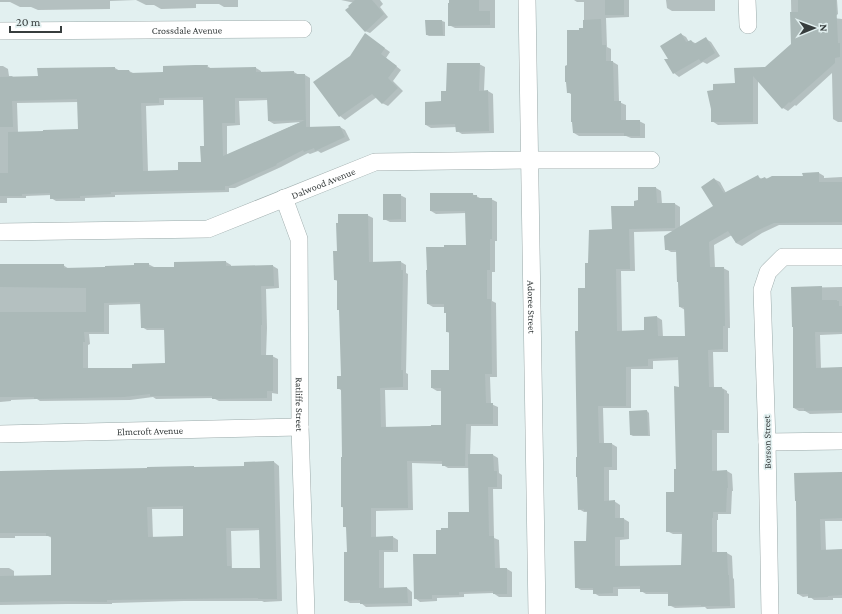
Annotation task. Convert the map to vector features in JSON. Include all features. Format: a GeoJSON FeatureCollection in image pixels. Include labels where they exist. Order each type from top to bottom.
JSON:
{"type":"FeatureCollection","features":[{"type":"Feature","properties":{"kind":"street","name":"Adoree Street"},"geometry":{"type":"LineString","coordinates":[[527,0],[537,614]]}},
{"type":"Feature","properties":{"kind":"street"},"geometry":{"type":"LineString","coordinates":[[747,0],[748,25]]}},
{"type":"Feature","properties":{"kind":"street","name":"Crossdale Avenue"},"geometry":{"type":"LineString","coordinates":[[0,30],[303,29]]}},
{"type":"Feature","properties":{"kind":"street","name":"Dalwood Avenue"},"geometry":{"type":"LineString","coordinates":[[0,232],[208,229],[375,162],[651,160]]}},
{"type":"Feature","properties":{"kind":"street","name":"Ratliffe Street"},"geometry":{"type":"LineString","coordinates":[[284,198],[299,239],[300,427],[306,614]]}},
{"type":"Feature","properties":{"kind":"street","name":"Borson Street"},"geometry":{"type":"LineString","coordinates":[[770,614],[767,442],[762,290],[768,272],[783,258],[842,257]]}},
{"type":"Feature","properties":{"kind":"street","name":"Elmcroft Avenue"},"geometry":{"type":"LineString","coordinates":[[0,434],[300,427]]}},
{"type":"Feature","properties":{"kind":"street"},"geometry":{"type":"LineString","coordinates":[[767,442],[842,441]]}},
{"type":"Feature","properties":{"kind":"building"},"geometry":{"type":"Polygon","coordinates":[[[355,0],[372,0],[384,14],[365,32],[345,10],[355,0]]]}},
{"type":"Feature","properties":{"kind":"building"},"geometry":{"type":"Polygon","coordinates":[[[449,0],[479,0],[479,11],[490,11],[490,25],[448,26],[449,0]]]}},
{"type":"Feature","properties":{"kind":"building"},"geometry":{"type":"Polygon","coordinates":[[[605,0],[624,0],[624,15],[605,15],[605,0]]]}},
{"type":"Feature","properties":{"kind":"building"},"geometry":{"type":"Polygon","coordinates":[[[798,0],[836,0],[840,57],[835,58],[835,63],[782,109],[753,76],[753,122],[711,122],[711,109],[707,91],[713,90],[713,84],[735,83],[734,68],[765,67],[791,44],[790,12],[798,12],[798,0]]]}},
{"type":"Feature","properties":{"kind":"building"},"geometry":{"type":"Polygon","coordinates":[[[601,19],[602,45],[606,45],[606,61],[613,61],[614,101],[621,101],[621,120],[640,120],[640,136],[624,136],[624,133],[573,133],[571,122],[571,93],[567,93],[565,82],[565,66],[567,65],[567,30],[579,30],[579,28],[583,28],[583,20],[601,19]]]}},
{"type":"Feature","properties":{"kind":"building"},"geometry":{"type":"Polygon","coordinates":[[[425,20],[442,20],[443,35],[426,35],[425,20]]]}},
{"type":"Feature","properties":{"kind":"building"},"geometry":{"type":"Polygon","coordinates":[[[365,33],[385,48],[381,54],[397,66],[388,78],[398,88],[382,104],[372,94],[339,117],[313,82],[350,56],[365,33]]]}},
{"type":"Feature","properties":{"kind":"building"},"geometry":{"type":"Polygon","coordinates":[[[681,33],[686,42],[691,40],[694,44],[706,37],[715,53],[701,62],[699,59],[673,74],[664,59],[668,59],[660,46],[681,33]]]}},
{"type":"Feature","properties":{"kind":"building"},"geometry":{"type":"Polygon","coordinates":[[[447,63],[480,63],[479,91],[488,90],[489,131],[456,132],[455,124],[425,125],[425,102],[441,101],[441,91],[446,91],[447,63]]]}},
{"type":"Feature","properties":{"kind":"building"},"geometry":{"type":"Polygon","coordinates":[[[208,65],[207,68],[256,67],[256,72],[294,71],[294,74],[305,74],[306,127],[340,126],[345,137],[315,151],[314,148],[304,152],[303,150],[276,164],[277,165],[229,186],[225,186],[225,190],[111,192],[111,194],[80,196],[80,198],[50,199],[50,193],[22,194],[22,196],[0,196],[0,173],[8,173],[8,132],[78,129],[77,99],[12,101],[13,127],[0,127],[0,77],[38,76],[37,68],[115,67],[115,70],[129,70],[130,73],[163,72],[163,66],[208,65]],[[203,97],[159,98],[159,103],[141,103],[143,171],[178,170],[178,162],[201,162],[200,146],[204,146],[203,97]],[[235,98],[235,123],[222,123],[223,156],[305,120],[268,121],[267,98],[235,98]]]}},
{"type":"Feature","properties":{"kind":"building"},"geometry":{"type":"Polygon","coordinates":[[[819,172],[819,182],[842,182],[842,222],[774,223],[756,231],[736,243],[728,231],[709,242],[710,267],[724,267],[725,326],[723,326],[723,349],[708,350],[709,387],[722,387],[724,390],[724,430],[712,430],[712,471],[727,470],[728,488],[726,512],[713,512],[712,552],[727,552],[730,606],[668,606],[668,592],[640,592],[640,586],[613,587],[613,593],[593,594],[593,588],[575,588],[574,541],[586,541],[587,511],[584,511],[584,509],[578,510],[576,477],[575,331],[578,331],[578,288],[585,288],[585,263],[588,263],[589,230],[612,229],[611,206],[634,206],[634,201],[638,200],[638,187],[656,187],[657,203],[675,203],[675,228],[629,229],[630,269],[616,269],[617,331],[644,330],[644,317],[657,316],[658,336],[685,336],[684,307],[679,307],[676,250],[665,250],[664,236],[713,206],[701,187],[714,178],[724,193],[758,175],[760,179],[765,177],[766,179],[772,176],[803,176],[802,173],[819,172]],[[678,357],[648,359],[648,366],[626,367],[626,406],[598,406],[599,443],[612,443],[612,467],[604,467],[604,501],[615,500],[615,518],[624,518],[624,537],[615,537],[615,566],[681,565],[682,532],[666,532],[666,492],[674,492],[674,469],[676,469],[674,386],[679,387],[678,357]]]}},
{"type":"Feature","properties":{"kind":"building"},"geometry":{"type":"Polygon","coordinates":[[[430,193],[473,193],[473,195],[477,195],[477,198],[492,198],[492,239],[490,239],[490,270],[487,270],[487,299],[491,299],[492,374],[485,374],[486,403],[493,403],[493,424],[466,424],[465,466],[442,466],[442,461],[407,461],[408,508],[371,508],[371,537],[393,536],[393,550],[379,550],[379,588],[407,587],[408,603],[360,604],[360,600],[344,601],[344,552],[347,552],[346,527],[343,527],[343,507],[341,507],[341,389],[337,389],[337,376],[341,376],[339,310],[337,310],[337,280],[334,280],[333,251],[337,251],[336,223],[338,223],[338,214],[368,214],[369,262],[401,261],[401,270],[403,270],[401,370],[403,370],[403,387],[380,388],[381,427],[441,425],[441,388],[431,388],[431,370],[449,370],[449,332],[446,332],[446,313],[444,313],[444,304],[427,304],[426,247],[466,245],[465,211],[430,211],[430,193]]]}},
{"type":"Feature","properties":{"kind":"building"},"geometry":{"type":"Polygon","coordinates":[[[383,194],[401,194],[401,219],[383,220],[383,194]]]}},
{"type":"Feature","properties":{"kind":"building"},"geometry":{"type":"Polygon","coordinates":[[[226,261],[226,266],[273,265],[274,286],[261,286],[261,355],[273,355],[273,391],[267,391],[267,398],[212,399],[212,396],[150,396],[150,394],[124,397],[34,399],[34,397],[0,397],[0,312],[86,312],[86,288],[0,287],[0,264],[64,264],[64,268],[105,267],[134,265],[134,263],[149,263],[149,267],[174,267],[174,262],[226,261]],[[140,302],[104,303],[104,332],[84,332],[85,342],[83,342],[83,368],[132,368],[132,364],[165,363],[164,328],[141,328],[140,302]]]}},
{"type":"Feature","properties":{"kind":"building"},"geometry":{"type":"Polygon","coordinates":[[[822,286],[822,300],[837,300],[839,301],[839,306],[842,306],[842,332],[815,332],[816,368],[842,367],[842,410],[804,411],[804,408],[793,408],[793,327],[791,287],[822,286]]]}},
{"type":"Feature","properties":{"kind":"building"},"geometry":{"type":"Polygon","coordinates":[[[647,410],[648,435],[630,435],[629,411],[647,410]]]}},
{"type":"Feature","properties":{"kind":"building"},"geometry":{"type":"Polygon","coordinates":[[[468,454],[493,454],[494,471],[497,471],[497,487],[488,487],[489,536],[494,536],[495,568],[507,568],[507,594],[493,594],[493,591],[459,592],[459,595],[432,595],[432,599],[414,599],[413,554],[436,554],[436,530],[448,528],[448,512],[469,512],[468,454]]]}},
{"type":"Feature","properties":{"kind":"building"},"geometry":{"type":"Polygon","coordinates":[[[274,461],[277,599],[258,598],[107,600],[107,602],[0,602],[0,576],[51,575],[51,536],[46,536],[46,533],[0,533],[0,471],[244,466],[244,462],[274,461]],[[183,506],[147,507],[148,537],[183,536],[183,506]],[[226,528],[227,566],[231,566],[231,568],[260,568],[259,528],[226,528]]]}},
{"type":"Feature","properties":{"kind":"building"},"geometry":{"type":"Polygon","coordinates":[[[842,472],[842,518],[820,519],[821,550],[842,549],[842,595],[808,598],[808,594],[797,594],[796,501],[794,473],[842,472]]]}}]}
